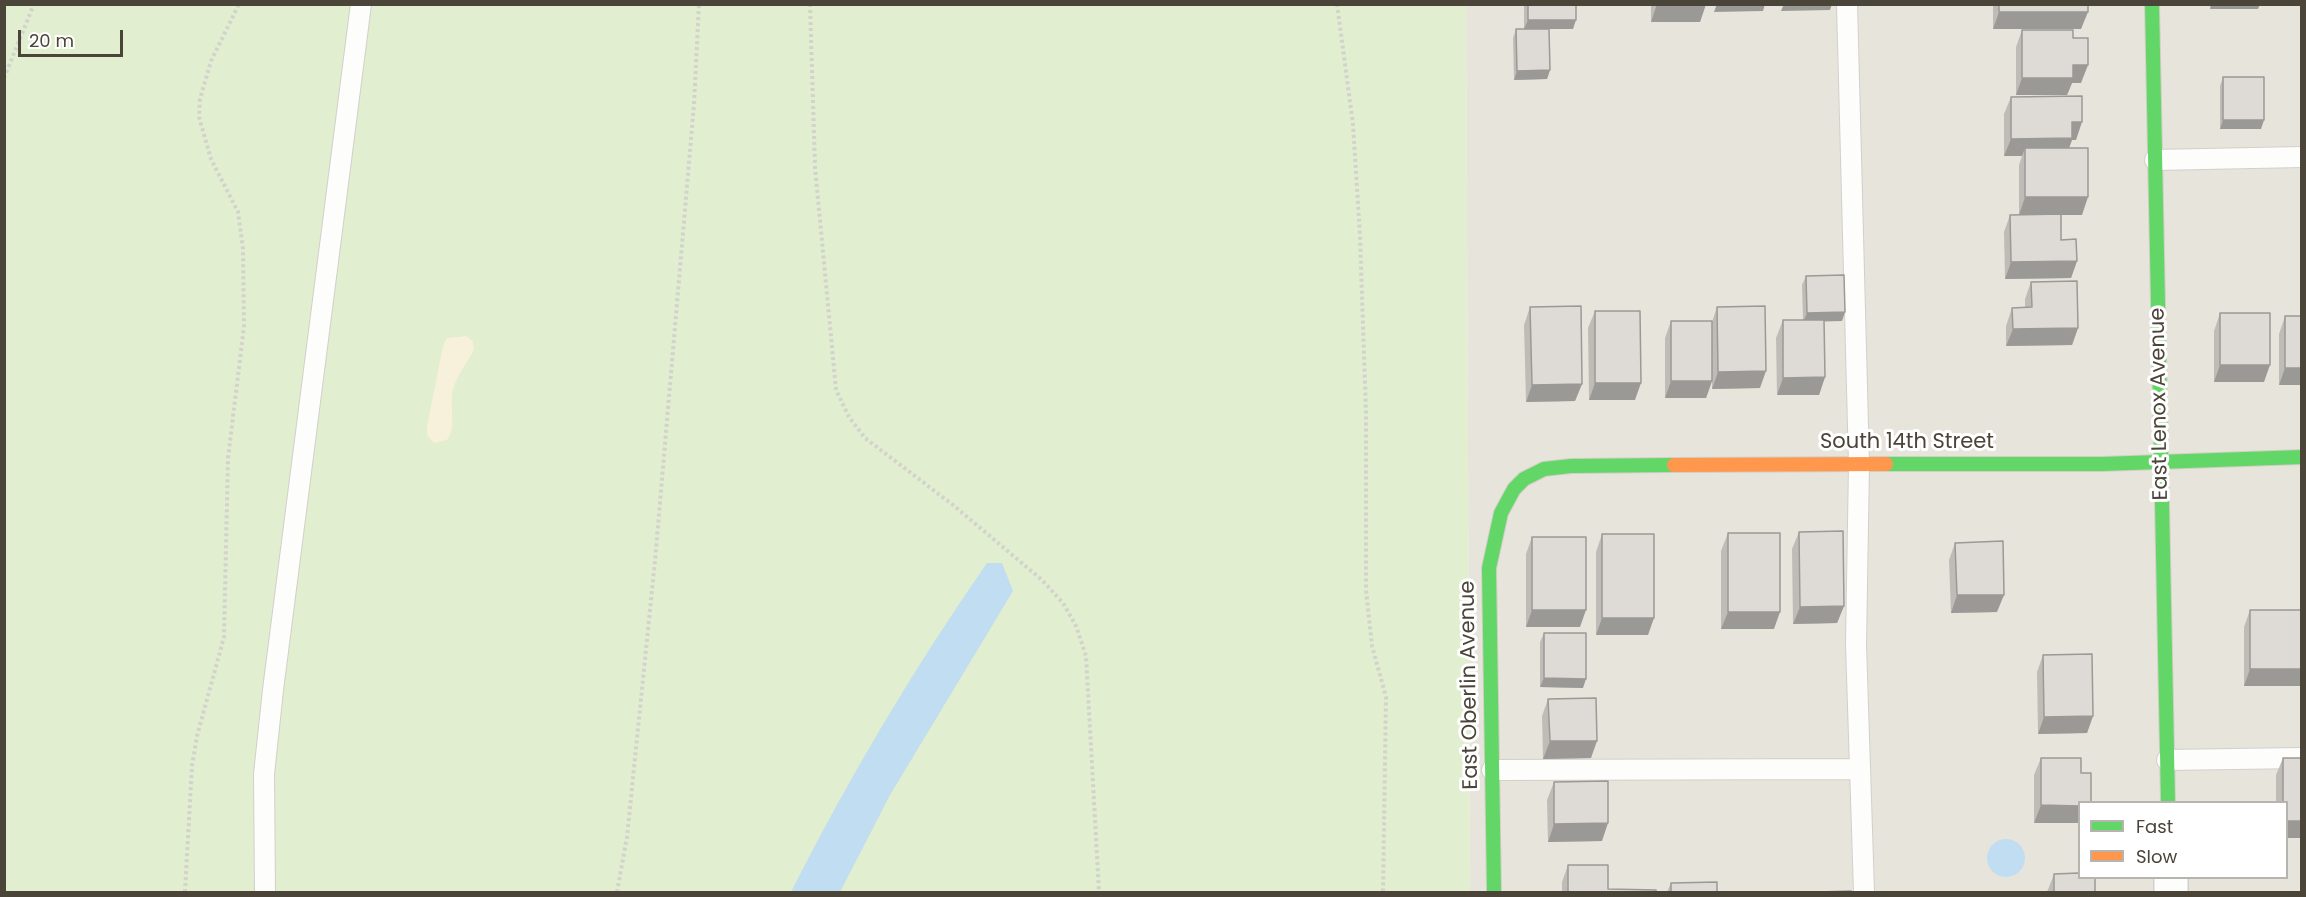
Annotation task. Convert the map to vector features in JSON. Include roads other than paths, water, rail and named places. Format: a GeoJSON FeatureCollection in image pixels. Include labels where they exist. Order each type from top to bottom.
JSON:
{"type":"FeatureCollection","features":[{"type":"Feature","properties":{"kind":"street","name":"East Lenox Avenue"},"geometry":{"type":"LineString","coordinates":[[2152,4],[2168,801]]}},
{"type":"Feature","properties":{"kind":"street","name":"South 14th Street"},"geometry":{"type":"LineString","coordinates":[[1517,483],[1537,471],[1563,467],[2102,464],[2301,457]]}},
{"type":"Feature","properties":{"kind":"street","name":"East Oberlin Avenue"},"geometry":{"type":"LineString","coordinates":[[1494,892],[1489,568],[1493,534],[1503,506],[1517,483]]}},
{"type":"Feature","properties":{"kind":"lane"},"geometry":{"type":"LineString","coordinates":[[266,892],[264,774],[361,4]]}},
{"type":"Feature","properties":{"kind":"lane"},"geometry":{"type":"LineString","coordinates":[[1847,4],[1858,464],[1856,644],[1864,892]]}},
{"type":"Feature","properties":{"kind":"lane"},"geometry":{"type":"LineString","coordinates":[[2155,160],[2301,157]]}},
{"type":"Feature","properties":{"kind":"lane"},"geometry":{"type":"LineString","coordinates":[[2167,760],[2301,758]]}},
{"type":"Feature","properties":{"kind":"lane"},"geometry":{"type":"LineString","coordinates":[[1492,770],[1860,769]]}},
{"type":"Feature","properties":{"kind":"water"},"geometry":{"type":"Polygon","coordinates":[[[987,563],[1002,563],[1013,591],[890,795],[840,892],[791,892],[883,724],[987,563]]]}},
{"type":"Feature","properties":{"kind":"water"},"geometry":{"type":"Polygon","coordinates":[[[2006,839],[2020,844],[2025,858],[2020,872],[2006,877],[1992,872],[1987,858],[1992,844],[2006,839]]]}}]}
